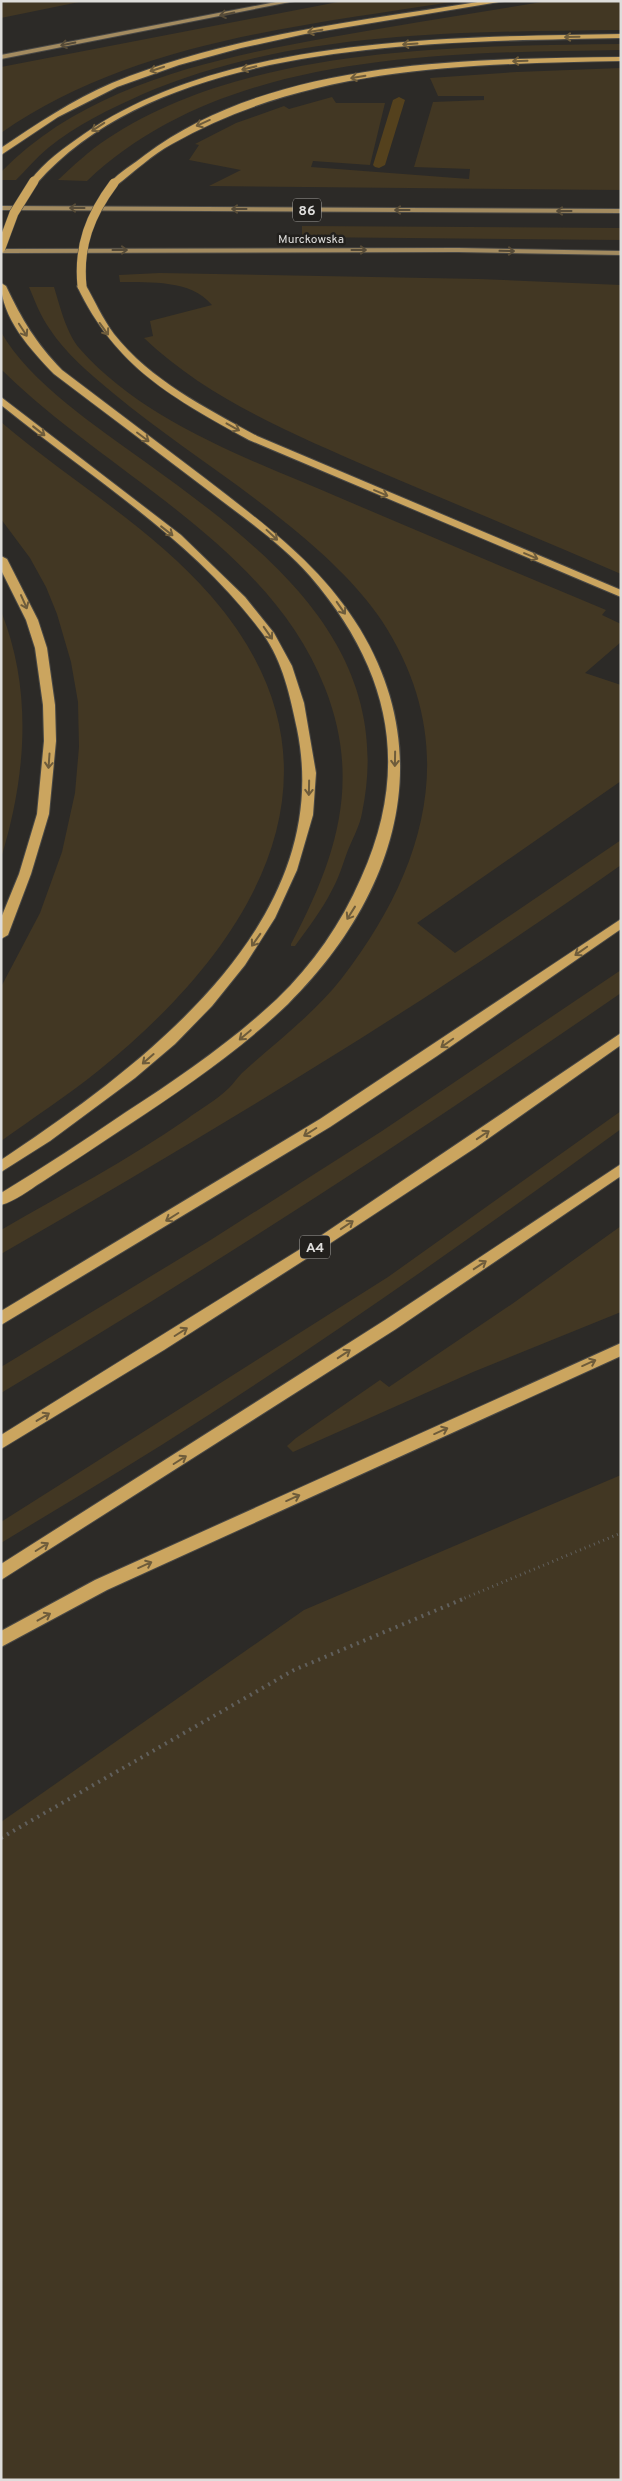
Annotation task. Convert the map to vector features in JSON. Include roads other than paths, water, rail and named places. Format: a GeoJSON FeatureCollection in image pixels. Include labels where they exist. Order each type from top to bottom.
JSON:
{"type":"FeatureCollection","features":[{"type":"Feature","properties":{"kind":"highway"},"geometry":{"type":"LineString","coordinates":[[1,152],[24,134],[67,108],[104,89],[187,59],[232,47],[294,35],[501,1]]}},
{"type":"Feature","properties":{"kind":"highway"},"geometry":{"type":"LineString","coordinates":[[1,249],[14,213],[34,181],[57,156],[106,122],[169,93],[250,68],[318,54],[385,46],[536,37],[621,36]]}},
{"type":"Feature","properties":{"kind":"highway"},"geometry":{"type":"LineString","coordinates":[[621,59],[498,62],[409,68],[298,89],[229,111],[183,132],[151,151],[114,182],[97,206],[83,234],[80,259],[82,286],[96,317],[122,351],[158,380],[224,422],[262,442],[621,594]]}},
{"type":"Feature","properties":{"kind":"highway"},"geometry":{"type":"LineString","coordinates":[[1,286],[18,324],[37,350],[58,372],[266,529],[310,570],[356,629],[384,690],[395,740],[394,787],[389,817],[374,863],[356,905],[330,946],[301,982],[267,1016],[216,1059],[46,1173],[1,1200]]}},
{"type":"Feature","properties":{"kind":"highway"},"geometry":{"type":"LineString","coordinates":[[1,400],[188,548],[237,595],[270,634],[287,668],[298,700],[309,759],[309,795],[301,844],[283,890],[262,932],[229,978],[184,1028],[122,1081],[1,1167]]}},
{"type":"Feature","properties":{"kind":"highway"},"geometry":{"type":"LineString","coordinates":[[1,559],[32,620],[41,648],[49,705],[50,741],[43,814],[25,874],[1,936]]}},
{"type":"Feature","properties":{"kind":"highway"},"geometry":{"type":"LineString","coordinates":[[1,1319],[325,1122],[432,1053],[621,923]]}},
{"type":"Feature","properties":{"kind":"highway","name":"A4"},"geometry":{"type":"LineString","coordinates":[[1,1442],[265,1280],[532,1102],[621,1038]]}},
{"type":"Feature","properties":{"kind":"highway"},"geometry":{"type":"LineString","coordinates":[[1,1573],[304,1381],[547,1221],[621,1168]]}},
{"type":"Feature","properties":{"kind":"highway"},"geometry":{"type":"LineString","coordinates":[[1,1640],[101,1585],[621,1349]]}},
{"type":"Feature","properties":{"kind":"main road"},"geometry":{"type":"LineString","coordinates":[[1,57],[292,1]]}},
{"type":"Feature","properties":{"kind":"main road","name":"Murckowska"},"geometry":{"type":"LineString","coordinates":[[1,208],[621,211]]}},
{"type":"Feature","properties":{"kind":"main road","name":"Murckowska"},"geometry":{"type":"LineString","coordinates":[[1,249],[458,250],[621,253]]}},
{"type":"Feature","properties":{"kind":"waterway"},"geometry":{"type":"LineString","coordinates":[[379,165],[399,100]]}}]}
